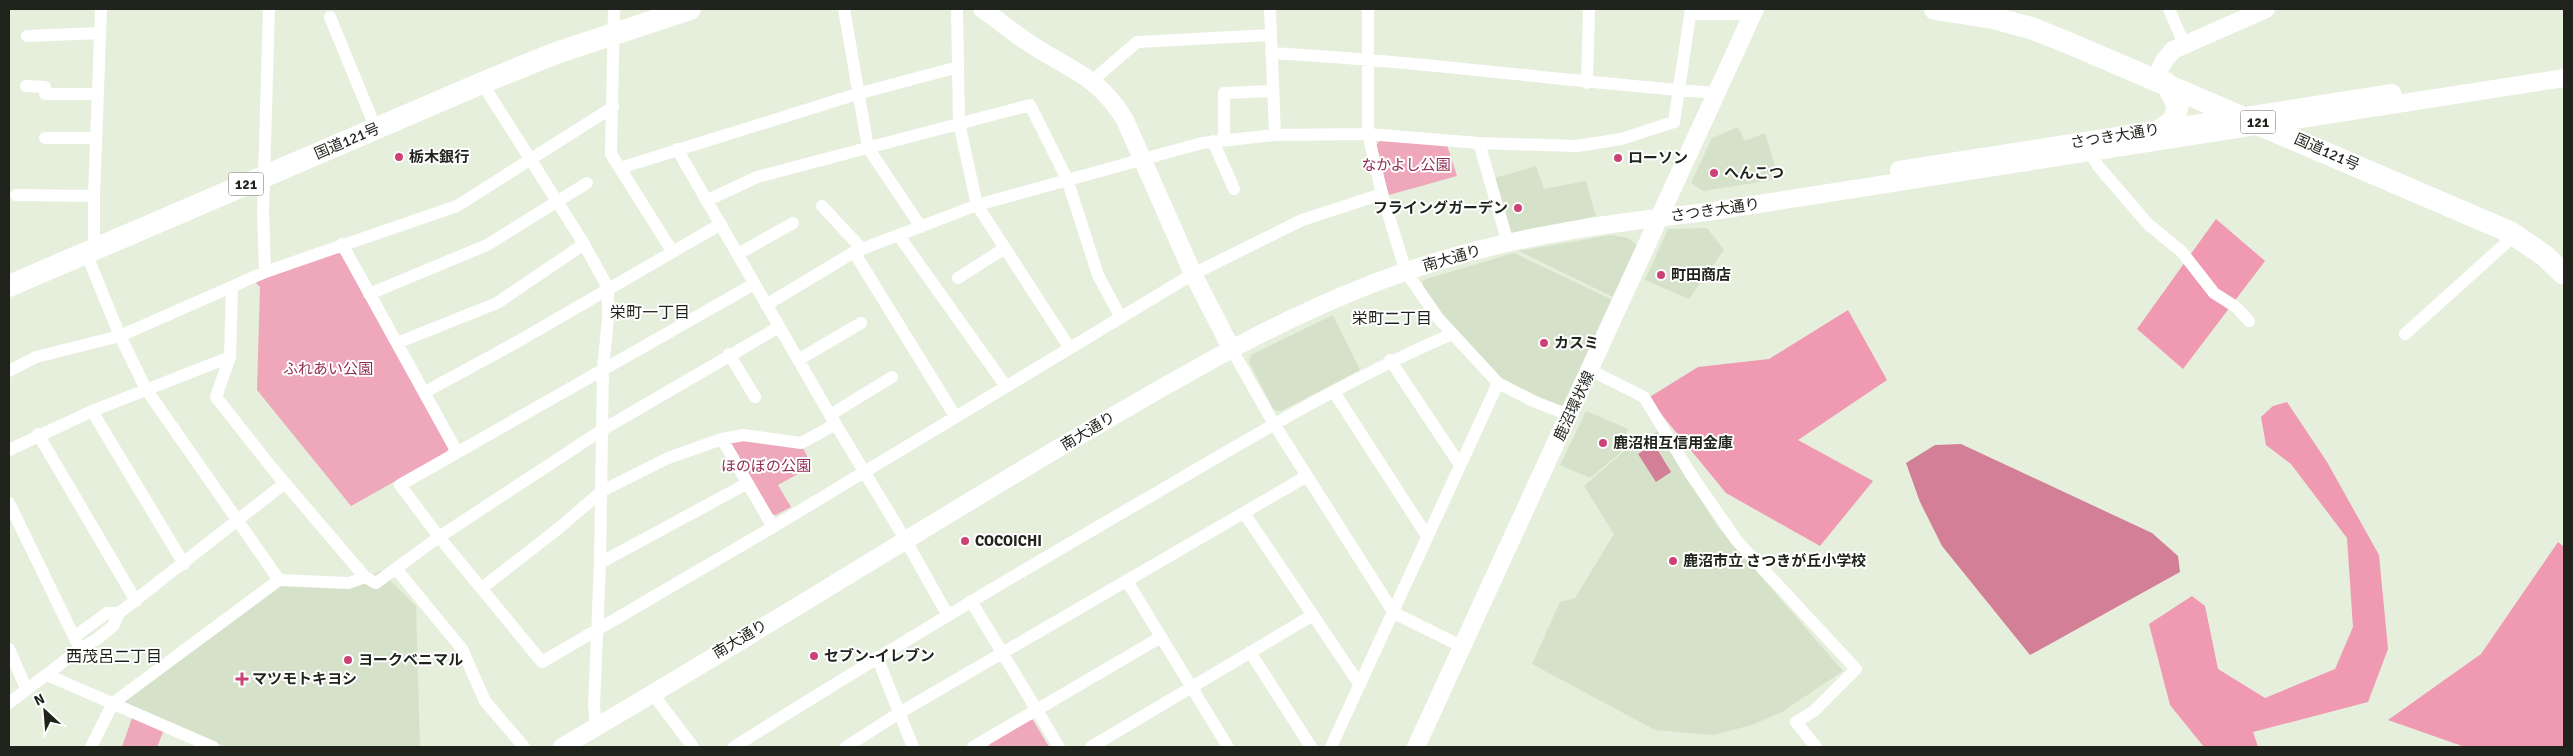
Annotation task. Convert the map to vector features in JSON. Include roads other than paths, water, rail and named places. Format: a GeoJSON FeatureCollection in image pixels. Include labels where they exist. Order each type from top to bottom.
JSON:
{"type":"FeatureCollection","features":[{"type":"Feature","properties":{"kind":"highway","name":"国道121号"},"geometry":{"type":"LineString","coordinates":[[9,286],[482,82],[556,53],[690,9]]}},
{"type":"Feature","properties":{"kind":"highway"},"geometry":{"type":"LineString","coordinates":[[1697,9],[1743,9]]}},
{"type":"Feature","properties":{"kind":"highway","name":"国道121号"},"geometry":{"type":"LineString","coordinates":[[1935,9],[1993,18],[2031,28],[2161,81],[2515,236],[2545,256],[2564,274]]}},
{"type":"Feature","properties":{"kind":"highway"},"geometry":{"type":"LineString","coordinates":[[2161,81],[2178,105],[2174,120],[2162,129]]}},
{"type":"Feature","properties":{"kind":"street"},"geometry":{"type":"LineString","coordinates":[[101,9],[90,251],[120,336],[146,389],[279,580]]}},
{"type":"Feature","properties":{"kind":"street"},"geometry":{"type":"LineString","coordinates":[[265,272],[269,9]]}},
{"type":"Feature","properties":{"kind":"street"},"geometry":{"type":"LineString","coordinates":[[614,9],[612,154],[672,250]]}},
{"type":"Feature","properties":{"kind":"street"},"geometry":{"type":"LineString","coordinates":[[844,9],[857,94],[868,148],[921,226]]}},
{"type":"Feature","properties":{"kind":"street"},"geometry":{"type":"LineString","coordinates":[[957,9],[959,123],[977,205],[1069,347]]}},
{"type":"Feature","properties":{"kind":"street"},"geometry":{"type":"LineString","coordinates":[[982,9],[1026,41],[1093,80],[1119,110],[1193,274],[1231,348],[1274,424],[1394,613],[1463,646]]}},
{"type":"Feature","properties":{"kind":"street"},"geometry":{"type":"LineString","coordinates":[[1270,9],[1275,135]]}},
{"type":"Feature","properties":{"kind":"street"},"geometry":{"type":"LineString","coordinates":[[1368,9],[1368,134],[1382,194],[1406,272],[1452,334],[1498,383],[1535,402],[1569,415]]}},
{"type":"Feature","properties":{"kind":"street"},"geometry":{"type":"LineString","coordinates":[[1588,83],[1589,9]]}},
{"type":"Feature","properties":{"kind":"street"},"geometry":{"type":"LineString","coordinates":[[766,305],[858,250],[977,205],[1142,158],[1218,140],[1275,135],[1368,134],[1479,143],[1576,146],[1621,139],[1674,122],[1677,90],[1691,9]]}},
{"type":"Feature","properties":{"kind":"street","name":"鹿沼環状線"},"geometry":{"type":"LineString","coordinates":[[1416,747],[1590,370],[1657,218],[1755,9]]}},
{"type":"Feature","properties":{"kind":"street"},"geometry":{"type":"LineString","coordinates":[[2169,9],[2184,44]]}},
{"type":"Feature","properties":{"kind":"street"},"geometry":{"type":"LineString","coordinates":[[2161,81],[2168,56],[2184,44],[2266,9]]}},
{"type":"Feature","properties":{"kind":"street"},"geometry":{"type":"LineString","coordinates":[[330,17],[376,129]]}},
{"type":"Feature","properties":{"kind":"street"},"geometry":{"type":"LineString","coordinates":[[27,36],[100,33]]}},
{"type":"Feature","properties":{"kind":"street"},"geometry":{"type":"LineString","coordinates":[[1093,80],[1137,42],[1270,35]]}},
{"type":"Feature","properties":{"kind":"street"},"geometry":{"type":"LineString","coordinates":[[1271,53],[1369,58],[1588,83],[1717,93]]}},
{"type":"Feature","properties":{"kind":"street","name":"さつき大通り"},"geometry":{"type":"LineString","coordinates":[[1657,218],[1704,200],[2564,66]]}},
{"type":"Feature","properties":{"kind":"street"},"geometry":{"type":"LineString","coordinates":[[620,168],[857,94],[958,67]]}},
{"type":"Feature","properties":{"kind":"street","name":"さつき大通り"},"geometry":{"type":"LineString","coordinates":[[1657,218],[1707,212],[2266,126],[2564,78]]}},
{"type":"Feature","properties":{"kind":"street"},"geometry":{"type":"LineString","coordinates":[[482,82],[584,244],[608,288],[608,319],[603,369],[602,491],[594,705],[596,728]]}},
{"type":"Feature","properties":{"kind":"street"},"geometry":{"type":"LineString","coordinates":[[26,86],[46,87],[45,94],[97,94]]}},
{"type":"Feature","properties":{"kind":"street"},"geometry":{"type":"LineString","coordinates":[[1234,189],[1218,140],[1224,93],[1273,91]]}},
{"type":"Feature","properties":{"kind":"street"},"geometry":{"type":"LineString","coordinates":[[708,200],[757,177],[1030,105],[1067,179],[1098,275],[1121,318]]}},
{"type":"Feature","properties":{"kind":"street"},"geometry":{"type":"LineString","coordinates":[[9,371],[36,357],[120,336],[265,272],[457,206],[487,189],[530,158],[613,107]]}},
{"type":"Feature","properties":{"kind":"street"},"geometry":{"type":"LineString","coordinates":[[46,138],[95,138]]}},
{"type":"Feature","properties":{"kind":"street"},"geometry":{"type":"LineString","coordinates":[[1479,143],[1508,243]]}},
{"type":"Feature","properties":{"kind":"street"},"geometry":{"type":"LineString","coordinates":[[677,149],[947,614]]}},
{"type":"Feature","properties":{"kind":"street"},"geometry":{"type":"LineString","coordinates":[[2090,153],[2098,166],[2148,224],[2182,252],[2214,293],[2236,307],[2250,321]]}},
{"type":"Feature","properties":{"kind":"street"},"geometry":{"type":"LineString","coordinates":[[369,294],[487,244],[587,183]]}},
{"type":"Feature","properties":{"kind":"street"},"geometry":{"type":"LineString","coordinates":[[754,284],[400,485],[439,537],[542,662],[773,527],[863,471],[1193,274],[1302,220],[1382,194]]}},
{"type":"Feature","properties":{"kind":"street"},"geometry":{"type":"LineString","coordinates":[[16,195],[94,196]]}},
{"type":"Feature","properties":{"kind":"street"},"geometry":{"type":"LineString","coordinates":[[822,206],[858,250],[955,416]]}},
{"type":"Feature","properties":{"kind":"street","name":"南大通り"},"geometry":{"type":"LineString","coordinates":[[562,747],[905,539],[1231,348],[1314,308],[1440,260],[1508,243],[1657,218]]}},
{"type":"Feature","properties":{"kind":"street"},"geometry":{"type":"LineString","coordinates":[[738,254],[793,223]]}},
{"type":"Feature","properties":{"kind":"street"},"geometry":{"type":"LineString","coordinates":[[425,392],[517,342],[672,250],[721,224]]}},
{"type":"Feature","properties":{"kind":"street"},"geometry":{"type":"LineString","coordinates":[[899,236],[1006,385]]}},
{"type":"Feature","properties":{"kind":"street"},"geometry":{"type":"LineString","coordinates":[[2405,334],[2515,236]]}},
{"type":"Feature","properties":{"kind":"street"},"geometry":{"type":"LineString","coordinates":[[342,244],[457,452]]}},
{"type":"Feature","properties":{"kind":"street"},"geometry":{"type":"LineString","coordinates":[[397,343],[497,303],[584,244]]}},
{"type":"Feature","properties":{"kind":"street"},"geometry":{"type":"LineString","coordinates":[[958,278],[1005,248]]}},
{"type":"Feature","properties":{"kind":"street"},"geometry":{"type":"LineString","coordinates":[[232,287],[230,357],[216,397],[285,483],[365,577],[376,583],[397,570],[439,537],[602,430],[779,327]]}},
{"type":"Feature","properties":{"kind":"street"},"geometry":{"type":"LineString","coordinates":[[798,360],[861,323]]}},
{"type":"Feature","properties":{"kind":"street"},"geometry":{"type":"LineString","coordinates":[[734,747],[947,614],[1274,424],[1390,360],[1452,334]]}},
{"type":"Feature","properties":{"kind":"street"},"geometry":{"type":"LineString","coordinates":[[730,354],[755,397]]}},
{"type":"Feature","properties":{"kind":"street"},"geometry":{"type":"LineString","coordinates":[[9,450],[38,434],[92,411],[230,357]]}},
{"type":"Feature","properties":{"kind":"street"},"geometry":{"type":"LineString","coordinates":[[1390,360],[1460,465]]}},
{"type":"Feature","properties":{"kind":"street"},"geometry":{"type":"LineString","coordinates":[[1590,370],[1644,397],[1690,473],[1737,541],[1856,669],[1814,711],[1796,722],[1816,747]]}},
{"type":"Feature","properties":{"kind":"street"},"geometry":{"type":"LineString","coordinates":[[482,588],[560,528],[602,491],[668,458],[722,439],[743,435],[801,444],[892,377]]}},
{"type":"Feature","properties":{"kind":"street"},"geometry":{"type":"LineString","coordinates":[[1331,747],[1498,383]]}},
{"type":"Feature","properties":{"kind":"street"},"geometry":{"type":"LineString","coordinates":[[1334,392],[1427,536]]}},
{"type":"Feature","properties":{"kind":"street"},"geometry":{"type":"LineString","coordinates":[[92,411],[184,564]]}},
{"type":"Feature","properties":{"kind":"street"},"geometry":{"type":"LineString","coordinates":[[38,434],[136,601]]}},
{"type":"Feature","properties":{"kind":"street"},"geometry":{"type":"LineString","coordinates":[[722,439],[746,484],[773,527]]}},
{"type":"Feature","properties":{"kind":"street"},"geometry":{"type":"LineString","coordinates":[[846,747],[1002,653],[1307,476]]}},
{"type":"Feature","properties":{"kind":"street"},"geometry":{"type":"LineString","coordinates":[[9,703],[26,688],[102,635],[113,626],[119,613],[285,483]]}},
{"type":"Feature","properties":{"kind":"street"},"geometry":{"type":"LineString","coordinates":[[600,563],[746,484]]}},
{"type":"Feature","properties":{"kind":"street"},"geometry":{"type":"LineString","coordinates":[[9,503],[80,649]]}},
{"type":"Feature","properties":{"kind":"street"},"geometry":{"type":"LineString","coordinates":[[1244,513],[1360,686]]}},
{"type":"Feature","properties":{"kind":"street"},"geometry":{"type":"LineString","coordinates":[[397,570],[462,649],[485,702],[524,747]]}},
{"type":"Feature","properties":{"kind":"street"},"geometry":{"type":"LineString","coordinates":[[91,747],[113,703],[279,580],[349,583],[365,577]]}},
{"type":"Feature","properties":{"kind":"street"},"geometry":{"type":"LineString","coordinates":[[1127,581],[1228,747]]}},
{"type":"Feature","properties":{"kind":"street"},"geometry":{"type":"LineString","coordinates":[[971,601],[1059,747]]}},
{"type":"Feature","properties":{"kind":"street"},"geometry":{"type":"LineString","coordinates":[[74,637],[107,613],[119,613]]}},
{"type":"Feature","properties":{"kind":"street"},"geometry":{"type":"LineString","coordinates":[[1091,747],[1312,615]]}},
{"type":"Feature","properties":{"kind":"street"},"geometry":{"type":"LineString","coordinates":[[980,746],[1036,710],[1161,637]]}},
{"type":"Feature","properties":{"kind":"street"},"geometry":{"type":"LineString","coordinates":[[9,649],[26,688]]}},
{"type":"Feature","properties":{"kind":"street"},"geometry":{"type":"LineString","coordinates":[[1250,652],[1311,747]]}},
{"type":"Feature","properties":{"kind":"street"},"geometry":{"type":"LineString","coordinates":[[877,657],[914,747]]}},
{"type":"Feature","properties":{"kind":"street"},"geometry":{"type":"LineString","coordinates":[[47,675],[212,747]]}},
{"type":"Feature","properties":{"kind":"street"},"geometry":{"type":"LineString","coordinates":[[652,693],[693,747]]}},
{"type":"Feature","properties":{"kind":"place","name":"栃木銀行"},"geometry":{"type":"Point","coordinates":[399,157]}},
{"type":"Feature","properties":{"kind":"place","name":"ローソン"},"geometry":{"type":"Point","coordinates":[1618,158]}},
{"type":"Feature","properties":{"kind":"place","name":"へんこつ"},"geometry":{"type":"Point","coordinates":[1714,173]}},
{"type":"Feature","properties":{"kind":"place","name":"フライングガーデン"},"geometry":{"type":"Point","coordinates":[1518,208]}},
{"type":"Feature","properties":{"kind":"place","name":"町田商店"},"geometry":{"type":"Point","coordinates":[1661,275]}},
{"type":"Feature","properties":{"kind":"place","name":"カスミ"},"geometry":{"type":"Point","coordinates":[1544,343]}},
{"type":"Feature","properties":{"kind":"place","name":"鹿沼相互信用金庫"},"geometry":{"type":"Point","coordinates":[1603,443]}},
{"type":"Feature","properties":{"kind":"place","name":"COCOICHI"},"geometry":{"type":"Point","coordinates":[965,541]}},
{"type":"Feature","properties":{"kind":"place","name":"鹿沼市立 さつきが丘小学校"},"geometry":{"type":"Point","coordinates":[1673,561]}},
{"type":"Feature","properties":{"kind":"place","name":"セブン-イレブン"},"geometry":{"type":"Point","coordinates":[814,656]}},
{"type":"Feature","properties":{"kind":"place","name":"ヨークベニマル"},"geometry":{"type":"Point","coordinates":[348,660]}},
{"type":"Feature","properties":{"kind":"place","name":"マツモトキヨシ"},"geometry":{"type":"Point","coordinates":[242,679]}},
{"type":"Feature","properties":{"kind":"district","name":"栄町一丁目"},"geometry":{"type":"Point","coordinates":[650,312]}},
{"type":"Feature","properties":{"kind":"district","name":"栄町二丁目"},"geometry":{"type":"Point","coordinates":[1392,318]}},
{"type":"Feature","properties":{"kind":"district","name":"西茂呂二丁目"},"geometry":{"type":"Point","coordinates":[114,656]}},
{"type":"Feature","properties":{"kind":"park label","name":"なかよし公園"},"geometry":{"type":"Point","coordinates":[1406,165]}},
{"type":"Feature","properties":{"kind":"park label","name":"ふれあい公園"},"geometry":{"type":"Point","coordinates":[328,369]}},
{"type":"Feature","properties":{"kind":"park label","name":"ほのぼの公園"},"geometry":{"type":"Point","coordinates":[766,466]}}]}
